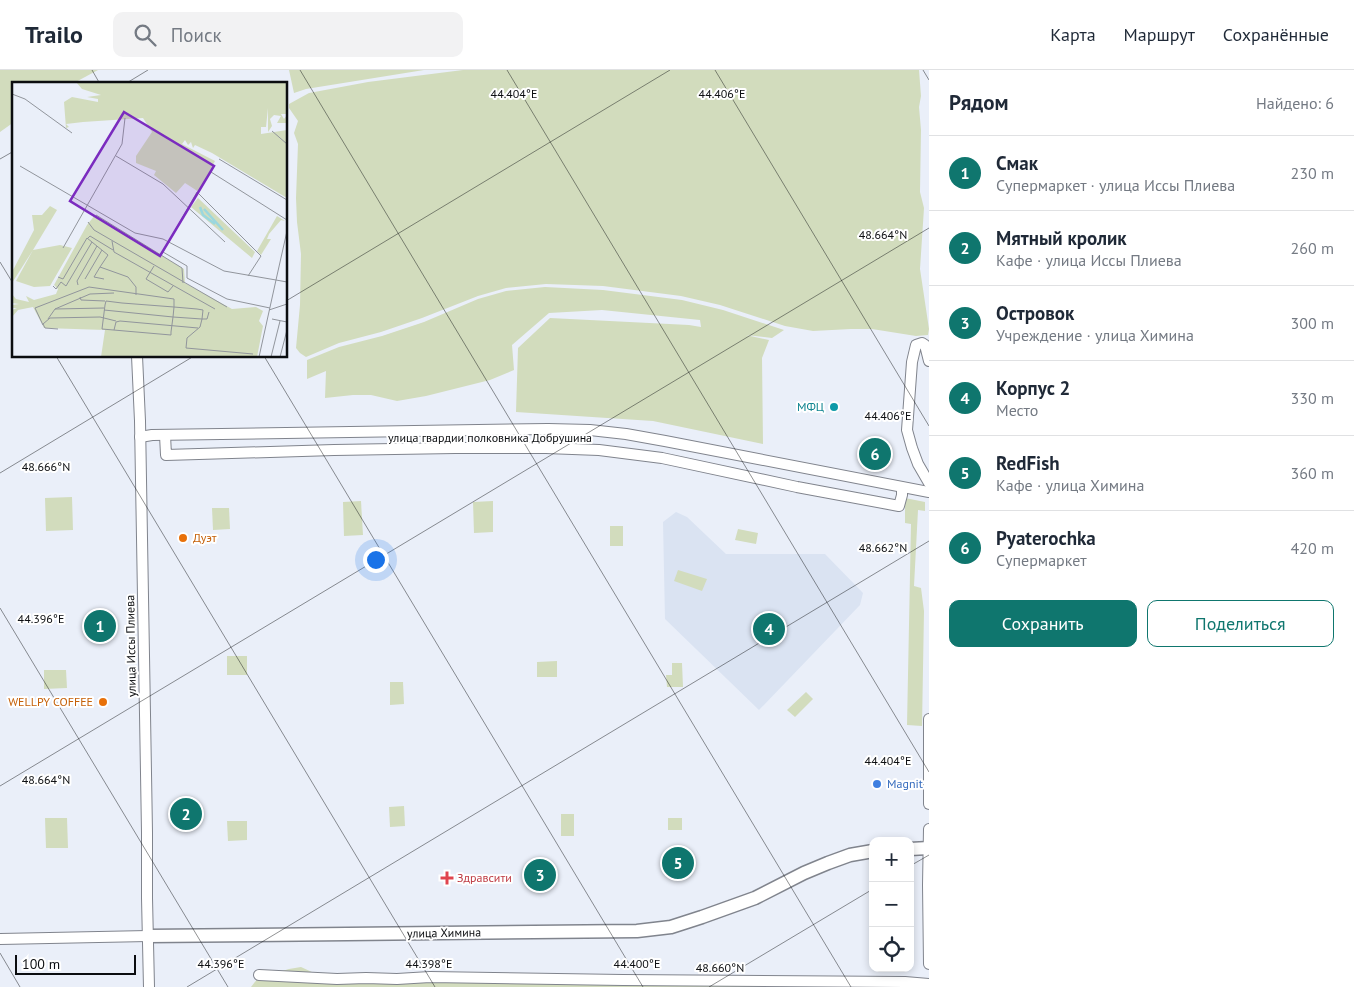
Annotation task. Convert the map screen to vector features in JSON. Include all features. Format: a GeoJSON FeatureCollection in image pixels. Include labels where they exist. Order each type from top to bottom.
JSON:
{"type":"FeatureCollection","features":[{"type":"Feature","properties":{"kind":"street"},"geometry":{"type":"LineString","coordinates":[[929,361],[925,345],[922,343],[916,345],[912,362],[907,430],[918,464],[929,483]]}},
{"type":"Feature","properties":{"kind":"street","name":"улица Иссы Плиева"},"geometry":{"type":"LineString","coordinates":[[137,358],[149,987]]}},
{"type":"Feature","properties":{"kind":"street","name":"улица гвардии полковника Добрушина"},"geometry":{"type":"LineString","coordinates":[[140,437],[525,429],[590,430],[626,434],[929,492]]}},
{"type":"Feature","properties":{"kind":"street","name":"улица гвардии полковника Добрушина"},"geometry":{"type":"LineString","coordinates":[[165,435],[166,455],[464,448],[599,450],[662,458],[797,487],[899,506],[902,488]]}},
{"type":"Feature","properties":{"kind":"street"},"geometry":{"type":"LineString","coordinates":[[929,720],[929,804]]}},
{"type":"Feature","properties":{"kind":"street"},"geometry":{"type":"LineString","coordinates":[[929,829],[929,964]]}},
{"type":"Feature","properties":{"kind":"street"},"geometry":{"type":"LineString","coordinates":[[914,849],[929,848]]}},
{"type":"Feature","properties":{"kind":"street","name":"улица Химина"},"geometry":{"type":"LineString","coordinates":[[0,939],[637,932],[671,927],[702,917],[755,898],[828,863],[850,855],[869,852]]}},
{"type":"Feature","properties":{"kind":"street"},"geometry":{"type":"LineString","coordinates":[[259,975],[337,979],[430,977],[905,982],[929,984]]}},
{"type":"Feature","properties":{"kind":"shaded area"},"geometry":{"type":"Polygon","coordinates":[[[676,512],[687,517],[726,554],[825,554],[863,593],[860,605],[759,710],[665,619],[663,522],[676,512]]]}},
{"type":"Feature","properties":{"kind":"green space"},"geometry":{"type":"Polygon","coordinates":[[[0,70],[98,70],[76,82],[12,82],[12,123],[0,132],[0,70]]]}},
{"type":"Feature","properties":{"kind":"green space"},"geometry":{"type":"Polygon","coordinates":[[[289,70],[424,70],[306,89],[294,93],[289,70]]]}},
{"type":"Feature","properties":{"kind":"green space"},"geometry":{"type":"Polygon","coordinates":[[[463,70],[919,70],[921,96],[919,107],[921,130],[920,192],[924,208],[920,269],[929,329],[928,335],[916,336],[872,329],[813,331],[785,326],[720,305],[681,296],[603,286],[546,284],[506,288],[478,296],[381,332],[339,343],[306,357],[296,348],[300,305],[301,254],[296,198],[298,144],[294,133],[298,121],[289,108],[289,104],[309,93],[368,82],[463,70]]]}},
{"type":"Feature","properties":{"kind":"green space"},"geometry":{"type":"Polygon","coordinates":[[[545,287],[603,290],[682,300],[723,310],[784,330],[772,338],[746,335],[769,340],[762,358],[763,444],[653,421],[516,412],[518,348],[550,318],[701,327],[700,320],[602,310],[549,313],[512,345],[514,370],[490,380],[426,396],[397,401],[371,395],[325,398],[326,371],[307,379],[307,360],[339,347],[382,336],[424,322],[478,299],[506,291],[545,287]]]}},
{"type":"Feature","properties":{"kind":"green space"},"geometry":{"type":"Polygon","coordinates":[[[72,497],[73,530],[46,531],[45,498],[72,497]]]}},
{"type":"Feature","properties":{"kind":"green space"},"geometry":{"type":"Polygon","coordinates":[[[905,498],[925,502],[925,511],[918,510],[914,586],[921,588],[924,611],[922,726],[907,725],[911,524],[905,523],[905,498]]]}},
{"type":"Feature","properties":{"kind":"green space"},"geometry":{"type":"Polygon","coordinates":[[[361,501],[363,535],[344,536],[343,502],[361,501]]]}},
{"type":"Feature","properties":{"kind":"green space"},"geometry":{"type":"Polygon","coordinates":[[[493,501],[493,532],[474,533],[473,502],[493,501]]]}},
{"type":"Feature","properties":{"kind":"green space"},"geometry":{"type":"Polygon","coordinates":[[[212,508],[229,508],[230,529],[213,530],[212,508]]]}},
{"type":"Feature","properties":{"kind":"green space"},"geometry":{"type":"Polygon","coordinates":[[[610,526],[623,526],[623,546],[610,546],[610,526]]]}},
{"type":"Feature","properties":{"kind":"green space"},"geometry":{"type":"Polygon","coordinates":[[[738,529],[758,533],[756,544],[735,540],[738,529]]]}},
{"type":"Feature","properties":{"kind":"green space"},"geometry":{"type":"Polygon","coordinates":[[[678,570],[707,579],[702,591],[674,581],[678,570]]]}},
{"type":"Feature","properties":{"kind":"green space"},"geometry":{"type":"Polygon","coordinates":[[[227,656],[247,656],[247,675],[227,675],[227,656]]]}},
{"type":"Feature","properties":{"kind":"green space"},"geometry":{"type":"Polygon","coordinates":[[[557,661],[557,677],[537,677],[537,662],[557,661]]]}},
{"type":"Feature","properties":{"kind":"green space"},"geometry":{"type":"Polygon","coordinates":[[[672,663],[682,663],[683,687],[667,687],[666,675],[672,675],[672,663]]]}},
{"type":"Feature","properties":{"kind":"green space"},"geometry":{"type":"Polygon","coordinates":[[[44,670],[66,670],[67,688],[44,689],[44,670]]]}},
{"type":"Feature","properties":{"kind":"green space"},"geometry":{"type":"Polygon","coordinates":[[[390,682],[403,682],[404,704],[390,705],[390,682]]]}},
{"type":"Feature","properties":{"kind":"green space"},"geometry":{"type":"Polygon","coordinates":[[[806,692],[813,699],[795,717],[787,710],[806,692]]]}},
{"type":"Feature","properties":{"kind":"green space"},"geometry":{"type":"Polygon","coordinates":[[[404,806],[405,826],[390,827],[389,807],[404,806]]]}},
{"type":"Feature","properties":{"kind":"green space"},"geometry":{"type":"Polygon","coordinates":[[[561,814],[574,814],[574,836],[561,836],[561,814]]]}},
{"type":"Feature","properties":{"kind":"green space"},"geometry":{"type":"Polygon","coordinates":[[[45,818],[67,818],[68,848],[46,848],[45,818]]]}},
{"type":"Feature","properties":{"kind":"green space"},"geometry":{"type":"Polygon","coordinates":[[[668,818],[682,818],[682,830],[668,830],[668,818]]]}},
{"type":"Feature","properties":{"kind":"green space"},"geometry":{"type":"Polygon","coordinates":[[[227,821],[247,821],[247,840],[228,841],[227,821]]]}},
{"type":"Feature","properties":{"kind":"green space"},"geometry":{"type":"Polygon","coordinates":[[[301,967],[314,973],[424,973],[929,987],[251,987],[258,978],[301,967]]]}},
{"type":"Feature","properties":{"kind":"place","name":"МФЦ"},"geometry":{"type":"Point","coordinates":[834,407]}},
{"type":"Feature","properties":{"kind":"place","name":"Pyaterochka"},"geometry":{"type":"Point","coordinates":[875,454]}},
{"type":"Feature","properties":{"kind":"place","name":"Дуэт"},"geometry":{"type":"Point","coordinates":[183,538]}},
{"type":"Feature","properties":{"kind":"place","name":"Смак"},"geometry":{"type":"Point","coordinates":[100,626]}},
{"type":"Feature","properties":{"kind":"place","name":"Корпус 2"},"geometry":{"type":"Point","coordinates":[769,629]}},
{"type":"Feature","properties":{"kind":"place","name":"WELLPY COFFEE"},"geometry":{"type":"Point","coordinates":[103,702]}},
{"type":"Feature","properties":{"kind":"place","name":"Magnit"},"geometry":{"type":"Point","coordinates":[877,784]}},
{"type":"Feature","properties":{"kind":"place","name":"Мятный кролик"},"geometry":{"type":"Point","coordinates":[186,814]}},
{"type":"Feature","properties":{"kind":"place","name":"RedFish"},"geometry":{"type":"Point","coordinates":[678,863]}},
{"type":"Feature","properties":{"kind":"place","name":"Островок"},"geometry":{"type":"Point","coordinates":[540,875]}},
{"type":"Feature","properties":{"kind":"place","name":"Здравсити"},"geometry":{"type":"Point","coordinates":[447,878]}}]}
